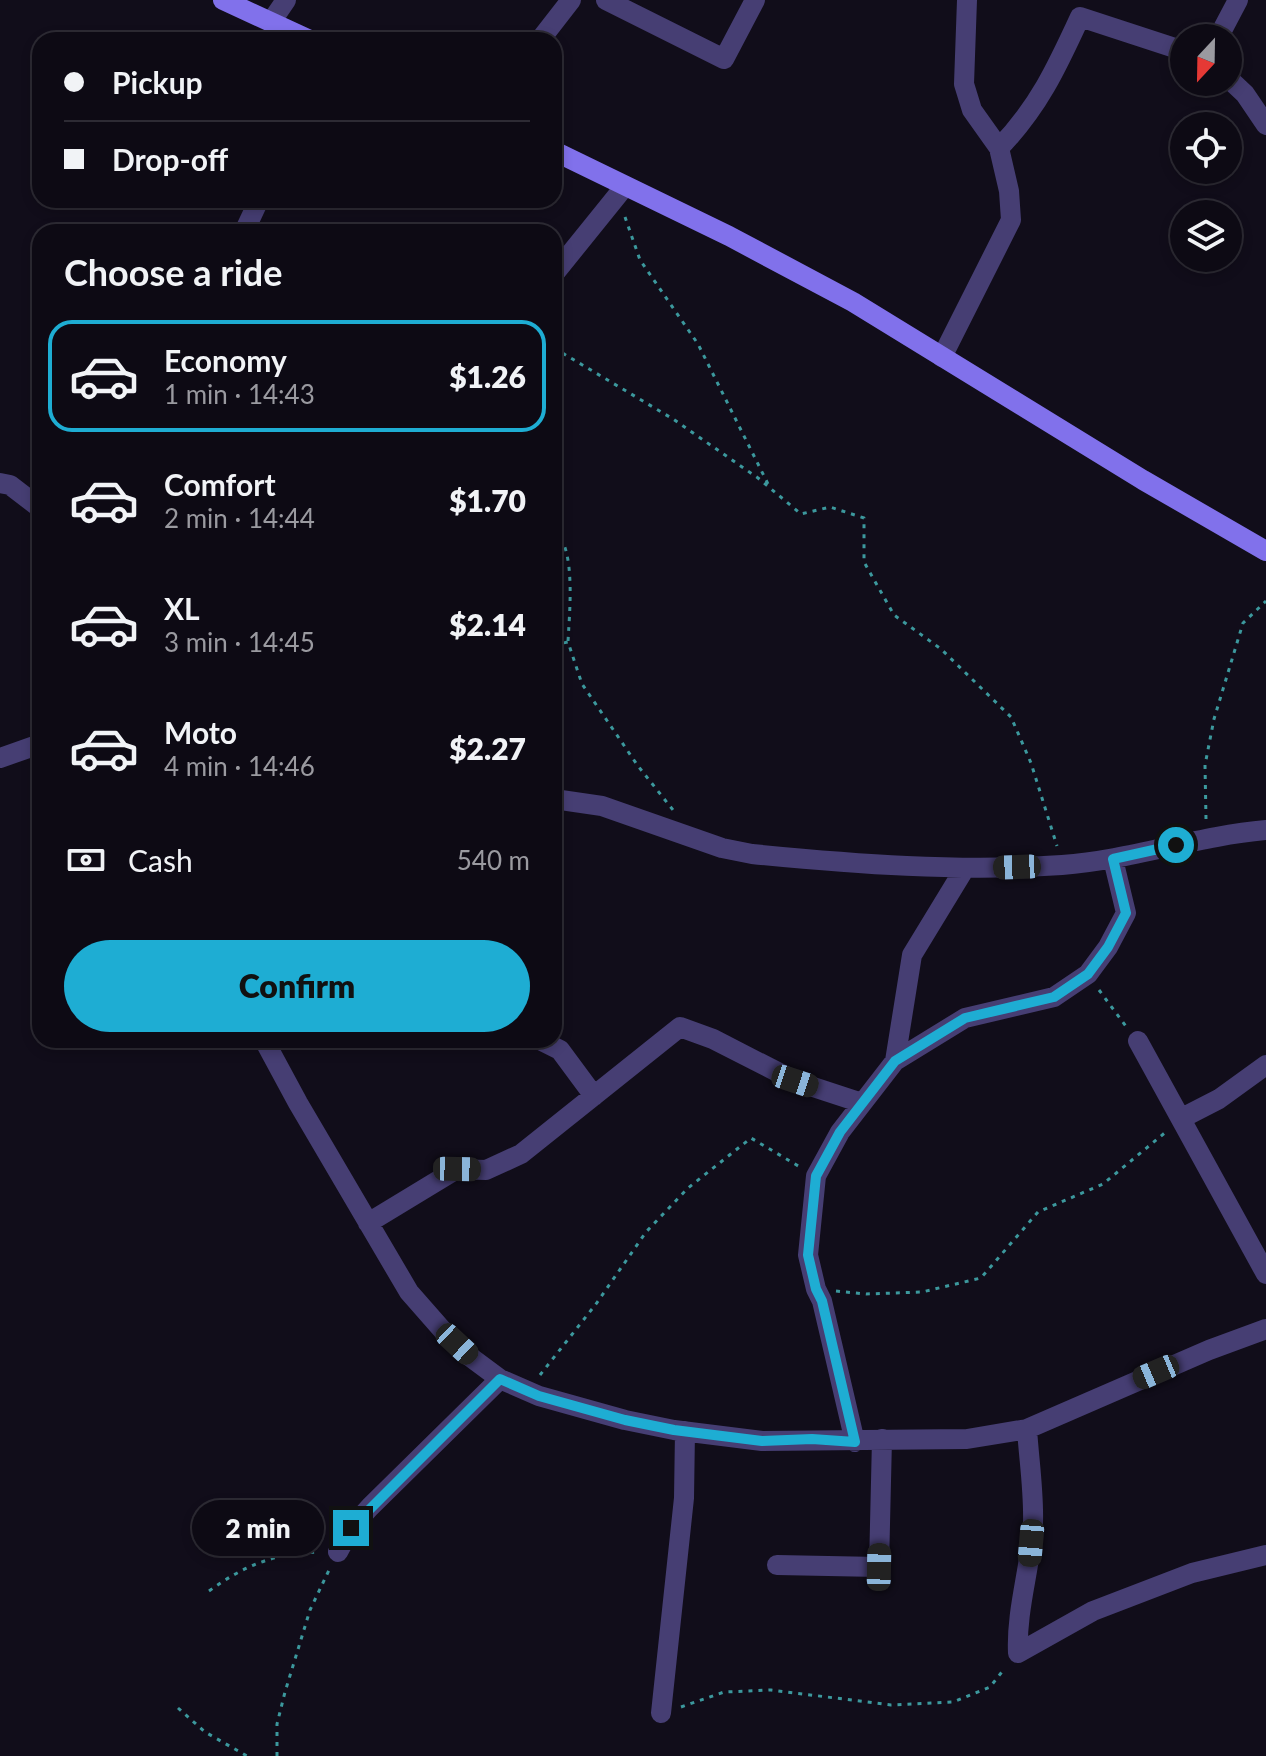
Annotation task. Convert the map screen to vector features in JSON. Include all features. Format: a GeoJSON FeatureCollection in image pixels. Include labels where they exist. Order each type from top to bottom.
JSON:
{"type":"FeatureCollection","features":[{"type":"Feature","properties":{"kind":"main road"},"geometry":{"type":"LineString","coordinates":[[223,0],[293,32]]}},
{"type":"Feature","properties":{"kind":"main road"},"geometry":{"type":"LineString","coordinates":[[562,155],[729,236],[853,302],[1143,480],[1266,551]]}},
{"type":"Feature","properties":{"kind":"street"},"geometry":{"type":"LineString","coordinates":[[271,22],[286,0]]}},
{"type":"Feature","properties":{"kind":"street"},"geometry":{"type":"LineString","coordinates":[[546,32],[571,0]]}},
{"type":"Feature","properties":{"kind":"street"},"geometry":{"type":"LineString","coordinates":[[606,0],[724,59],[755,0]]}},
{"type":"Feature","properties":{"kind":"street"},"geometry":{"type":"LineString","coordinates":[[942,357],[1011,220],[1009,191],[999,148],[972,110],[964,84],[967,0]]}},
{"type":"Feature","properties":{"kind":"street"},"geometry":{"type":"LineString","coordinates":[[1225,24],[1238,0]]}},
{"type":"Feature","properties":{"kind":"street"},"geometry":{"type":"LineString","coordinates":[[999,148],[1023,124],[1039,101],[1080,17],[1170,46]]}},
{"type":"Feature","properties":{"kind":"street"},"geometry":{"type":"LineString","coordinates":[[1242,91],[1266,125]]}},
{"type":"Feature","properties":{"kind":"street"},"geometry":{"type":"LineString","coordinates":[[562,264],[625,186]]}},
{"type":"Feature","properties":{"kind":"street"},"geometry":{"type":"LineString","coordinates":[[0,483],[10,485],[32,498]]}},
{"type":"Feature","properties":{"kind":"street"},"geometry":{"type":"LineString","coordinates":[[0,758],[32,747]]}},
{"type":"Feature","properties":{"kind":"street"},"geometry":{"type":"LineString","coordinates":[[562,800],[602,806],[722,848],[752,854],[965,868],[1063,865],[1113,859],[1266,830]]}},
{"type":"Feature","properties":{"kind":"street"},"geometry":{"type":"LineString","coordinates":[[855,1442],[808,1255],[816,1176],[840,1132],[895,1061],[965,1018],[1054,997],[1088,974],[1108,947],[1126,913],[1113,859]]}},
{"type":"Feature","properties":{"kind":"street"},"geometry":{"type":"LineString","coordinates":[[895,1061],[912,955],[965,868]]}},
{"type":"Feature","properties":{"kind":"street"},"geometry":{"type":"LineString","coordinates":[[368,1223],[457,1169],[486,1170],[521,1154],[680,1027],[713,1039],[795,1081],[862,1103]]}},
{"type":"Feature","properties":{"kind":"street"},"geometry":{"type":"LineString","coordinates":[[1138,1041],[1266,1274]]}},
{"type":"Feature","properties":{"kind":"street"},"geometry":{"type":"LineString","coordinates":[[268,1048],[409,1292],[445,1333],[500,1379],[528,1391],[625,1420],[762,1441],[967,1439],[1027,1429],[1156,1372],[1266,1329]]}},
{"type":"Feature","properties":{"kind":"street"},"geometry":{"type":"LineString","coordinates":[[556,1048],[594,1096]]}},
{"type":"Feature","properties":{"kind":"street"},"geometry":{"type":"LineString","coordinates":[[1182,1118],[1219,1099],[1266,1065]]}},
{"type":"Feature","properties":{"kind":"street"},"geometry":{"type":"LineString","coordinates":[[338,1552],[351,1528],[370,1507],[500,1379]]}},
{"type":"Feature","properties":{"kind":"street"},"geometry":{"type":"LineString","coordinates":[[1027,1429],[1033,1522],[1017,1631],[1018,1653],[1107,1606],[1192,1573],[1266,1555]]}},
{"type":"Feature","properties":{"kind":"street"},"geometry":{"type":"LineString","coordinates":[[661,1713],[684,1498],[685,1431]]}},
{"type":"Feature","properties":{"kind":"street"},"geometry":{"type":"LineString","coordinates":[[777,1565],[879,1567],[882,1439]]}},
{"type":"Feature","properties":{"kind":"path"},"geometry":{"type":"LineString","coordinates":[[625,186],[625,222],[640,260],[698,344],[769,488]]}},
{"type":"Feature","properties":{"kind":"path"},"geometry":{"type":"LineString","coordinates":[[562,353],[673,419],[801,514],[830,507],[864,518],[864,562],[894,615],[941,649],[1011,717],[1031,763],[1063,865]]}},
{"type":"Feature","properties":{"kind":"path"},"geometry":{"type":"LineString","coordinates":[[562,542],[570,565],[568,642],[582,684],[638,766],[676,814]]}},
{"type":"Feature","properties":{"kind":"path"},"geometry":{"type":"LineString","coordinates":[[1206,839],[1205,765],[1214,719],[1243,623],[1266,601]]}},
{"type":"Feature","properties":{"kind":"path"},"geometry":{"type":"LineString","coordinates":[[562,643],[568,642]]}},
{"type":"Feature","properties":{"kind":"path"},"geometry":{"type":"LineString","coordinates":[[1088,974],[1138,1041]]}},
{"type":"Feature","properties":{"kind":"path"},"geometry":{"type":"LineString","coordinates":[[816,1289],[866,1294],[922,1292],[981,1278],[1038,1212],[1103,1184],[1182,1118]]}},
{"type":"Feature","properties":{"kind":"path"},"geometry":{"type":"LineString","coordinates":[[528,1391],[596,1304],[646,1232],[688,1188],[751,1138],[816,1176]]}},
{"type":"Feature","properties":{"kind":"path"},"geometry":{"type":"LineString","coordinates":[[209,1591],[232,1574],[279,1556],[338,1552],[310,1610],[277,1724],[277,1756]]}},
{"type":"Feature","properties":{"kind":"path"},"geometry":{"type":"LineString","coordinates":[[661,1713],[699,1703],[724,1692],[771,1690],[891,1705],[953,1702],[990,1687],[1018,1653]]}},
{"type":"Feature","properties":{"kind":"path"},"geometry":{"type":"LineString","coordinates":[[178,1708],[205,1732],[247,1756]]}},
{"type":"Feature","properties":{"kind":"route"},"geometry":{"type":"LineString","coordinates":[[351,1528],[500,1379],[539,1396],[674,1430],[762,1441],[812,1439],[855,1442],[808,1255],[816,1176],[840,1132],[895,1061],[965,1018],[1054,997],[1088,974],[1108,947],[1126,913],[1113,859],[1176,845]]}}]}
